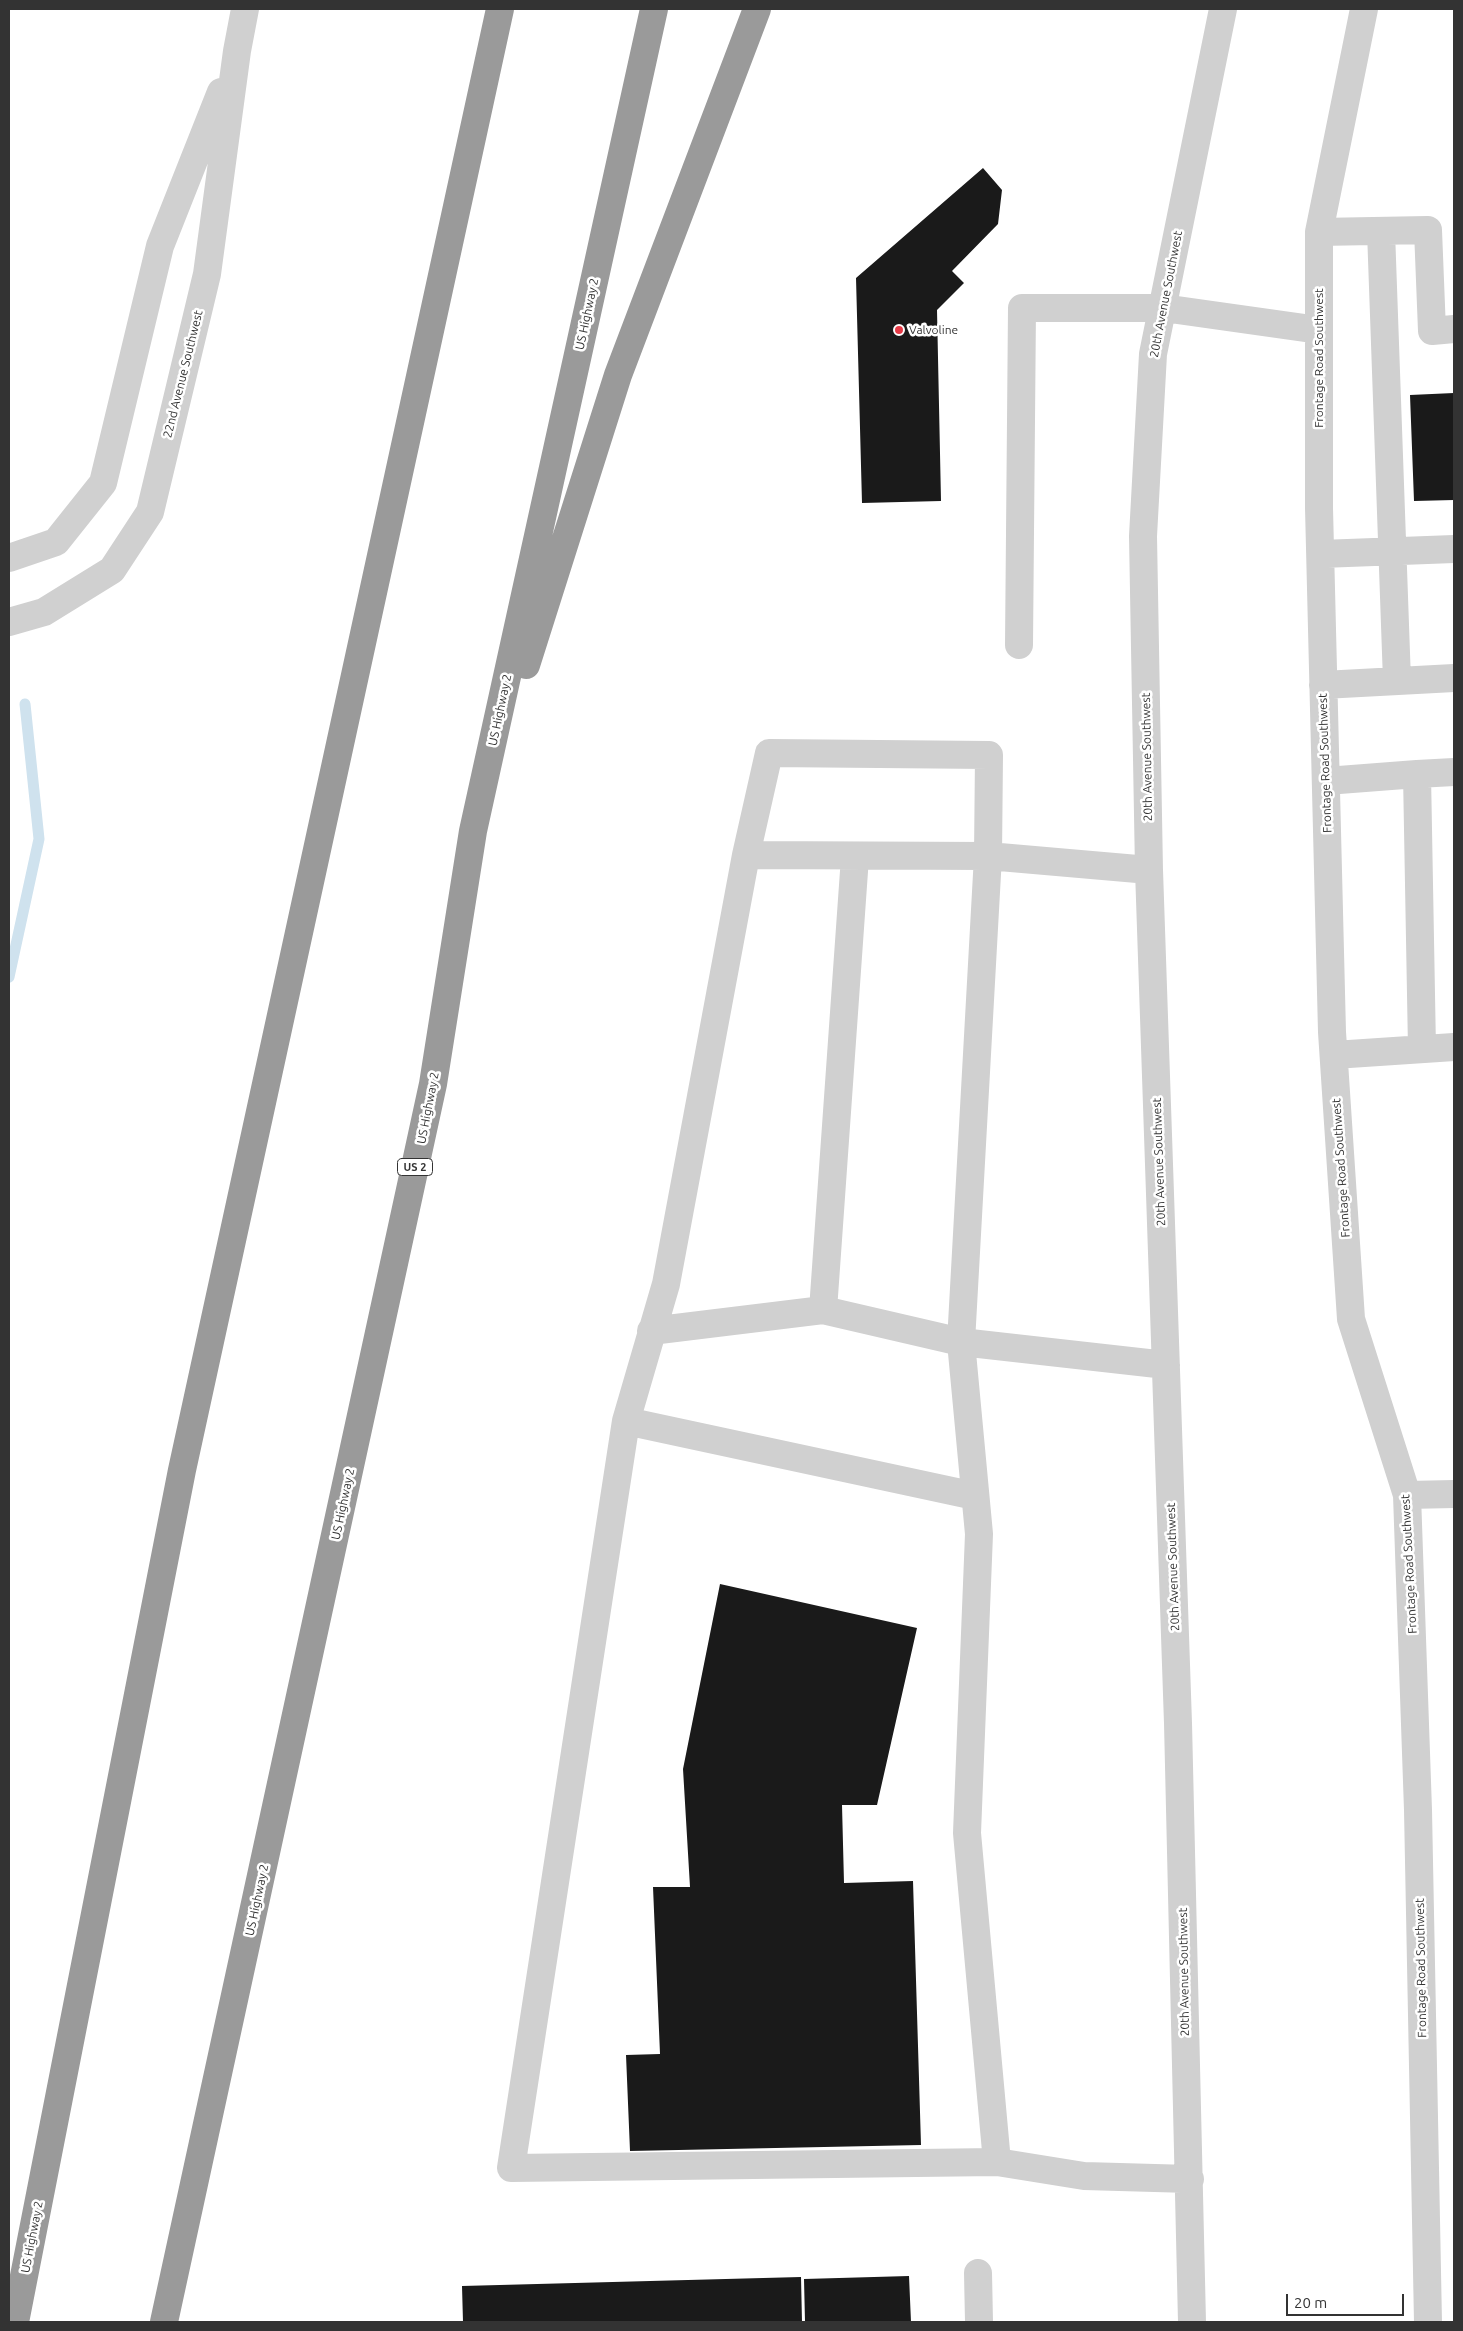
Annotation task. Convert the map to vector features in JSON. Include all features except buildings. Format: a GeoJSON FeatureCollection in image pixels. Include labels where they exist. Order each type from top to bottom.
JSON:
{"type":"FeatureCollection","features":[{"type":"Feature","properties":{"kind":"highway","name":"US Highway 2"},"geometry":{"type":"LineString","coordinates":[[15,2322],[182,1470],[500,9]]}},
{"type":"Feature","properties":{"kind":"highway","name":"US Highway 2"},"geometry":{"type":"LineString","coordinates":[[164,2322],[433,1084],[473,831],[654,9]]}},
{"type":"Feature","properties":{"kind":"highway"},"geometry":{"type":"LineString","coordinates":[[473,831],[618,375],[757,9]]}},
{"type":"Feature","properties":{"kind":"street","name":"22nd Avenue Southwest"},"geometry":{"type":"LineString","coordinates":[[9,622],[44,612],[112,570],[150,512],[207,274],[237,51],[245,9]]}},
{"type":"Feature","properties":{"kind":"street","name":"20th Avenue Southwest"},"geometry":{"type":"LineString","coordinates":[[1192,2322],[1178,1722],[1149,870],[1143,536],[1153,354],[1223,9]]}},
{"type":"Feature","properties":{"kind":"street","name":"Frontage Road Southwest"},"geometry":{"type":"LineString","coordinates":[[1364,9],[1319,232],[1319,508],[1323,685],[1334,1055],[1351,1319],[1407,1495],[1418,1810],[1428,2322]]}},
{"type":"Feature","properties":{"kind":"street","name":"22nd Avenue Southwest"},"geometry":{"type":"LineString","coordinates":[[9,558],[56,542],[104,484],[160,246],[237,51]]}},
{"type":"Feature","properties":{"kind":"street"},"geometry":{"type":"LineString","coordinates":[[1319,232],[1428,230],[1432,331],[1454,329]]}},
{"type":"Feature","properties":{"kind":"street"},"geometry":{"type":"LineString","coordinates":[[1382,231],[1396,681]]}},
{"type":"Feature","properties":{"kind":"street"},"geometry":{"type":"LineString","coordinates":[[1019,645],[1022,308],[1163,308],[1319,330]]}},
{"type":"Feature","properties":{"kind":"street"},"geometry":{"type":"LineString","coordinates":[[1321,554],[1454,549]]}},
{"type":"Feature","properties":{"kind":"street"},"geometry":{"type":"LineString","coordinates":[[1323,685],[1454,678]]}},
{"type":"Feature","properties":{"kind":"street"},"geometry":{"type":"LineString","coordinates":[[997,2162],[967,1833],[979,1534],[961,1342],[988,856],[989,755],[769,753],[746,855],[666,1284],[626,1421],[511,2168],[997,2162],[1084,2176],[1190,2179]]}},
{"type":"Feature","properties":{"kind":"street"},"geometry":{"type":"LineString","coordinates":[[1326,781],[1454,772]]}},
{"type":"Feature","properties":{"kind":"street"},"geometry":{"type":"LineString","coordinates":[[1417,774],[1422,1049]]}},
{"type":"Feature","properties":{"kind":"street"},"geometry":{"type":"LineString","coordinates":[[746,855],[855,857],[988,856],[1149,870]]}},
{"type":"Feature","properties":{"kind":"street"},"geometry":{"type":"LineString","coordinates":[[824,1310],[855,857]]}},
{"type":"Feature","properties":{"kind":"street"},"geometry":{"type":"LineString","coordinates":[[1334,1055],[1454,1047]]}},
{"type":"Feature","properties":{"kind":"street"},"geometry":{"type":"LineString","coordinates":[[652,1332],[824,1310],[961,1342],[1166,1365]]}},
{"type":"Feature","properties":{"kind":"street"},"geometry":{"type":"LineString","coordinates":[[626,1421],[975,1496]]}},
{"type":"Feature","properties":{"kind":"street"},"geometry":{"type":"LineString","coordinates":[[1407,1495],[1454,1494]]}},
{"type":"Feature","properties":{"kind":"street"},"geometry":{"type":"LineString","coordinates":[[978,2273],[979,2322]]}},
{"type":"Feature","properties":{"kind":"waterway"},"geometry":{"type":"LineString","coordinates":[[9,977],[39,839],[25,704]]}},
{"type":"Feature","properties":{"kind":"place","name":"Valvoline"},"geometry":{"type":"Point","coordinates":[899,330]}}]}
